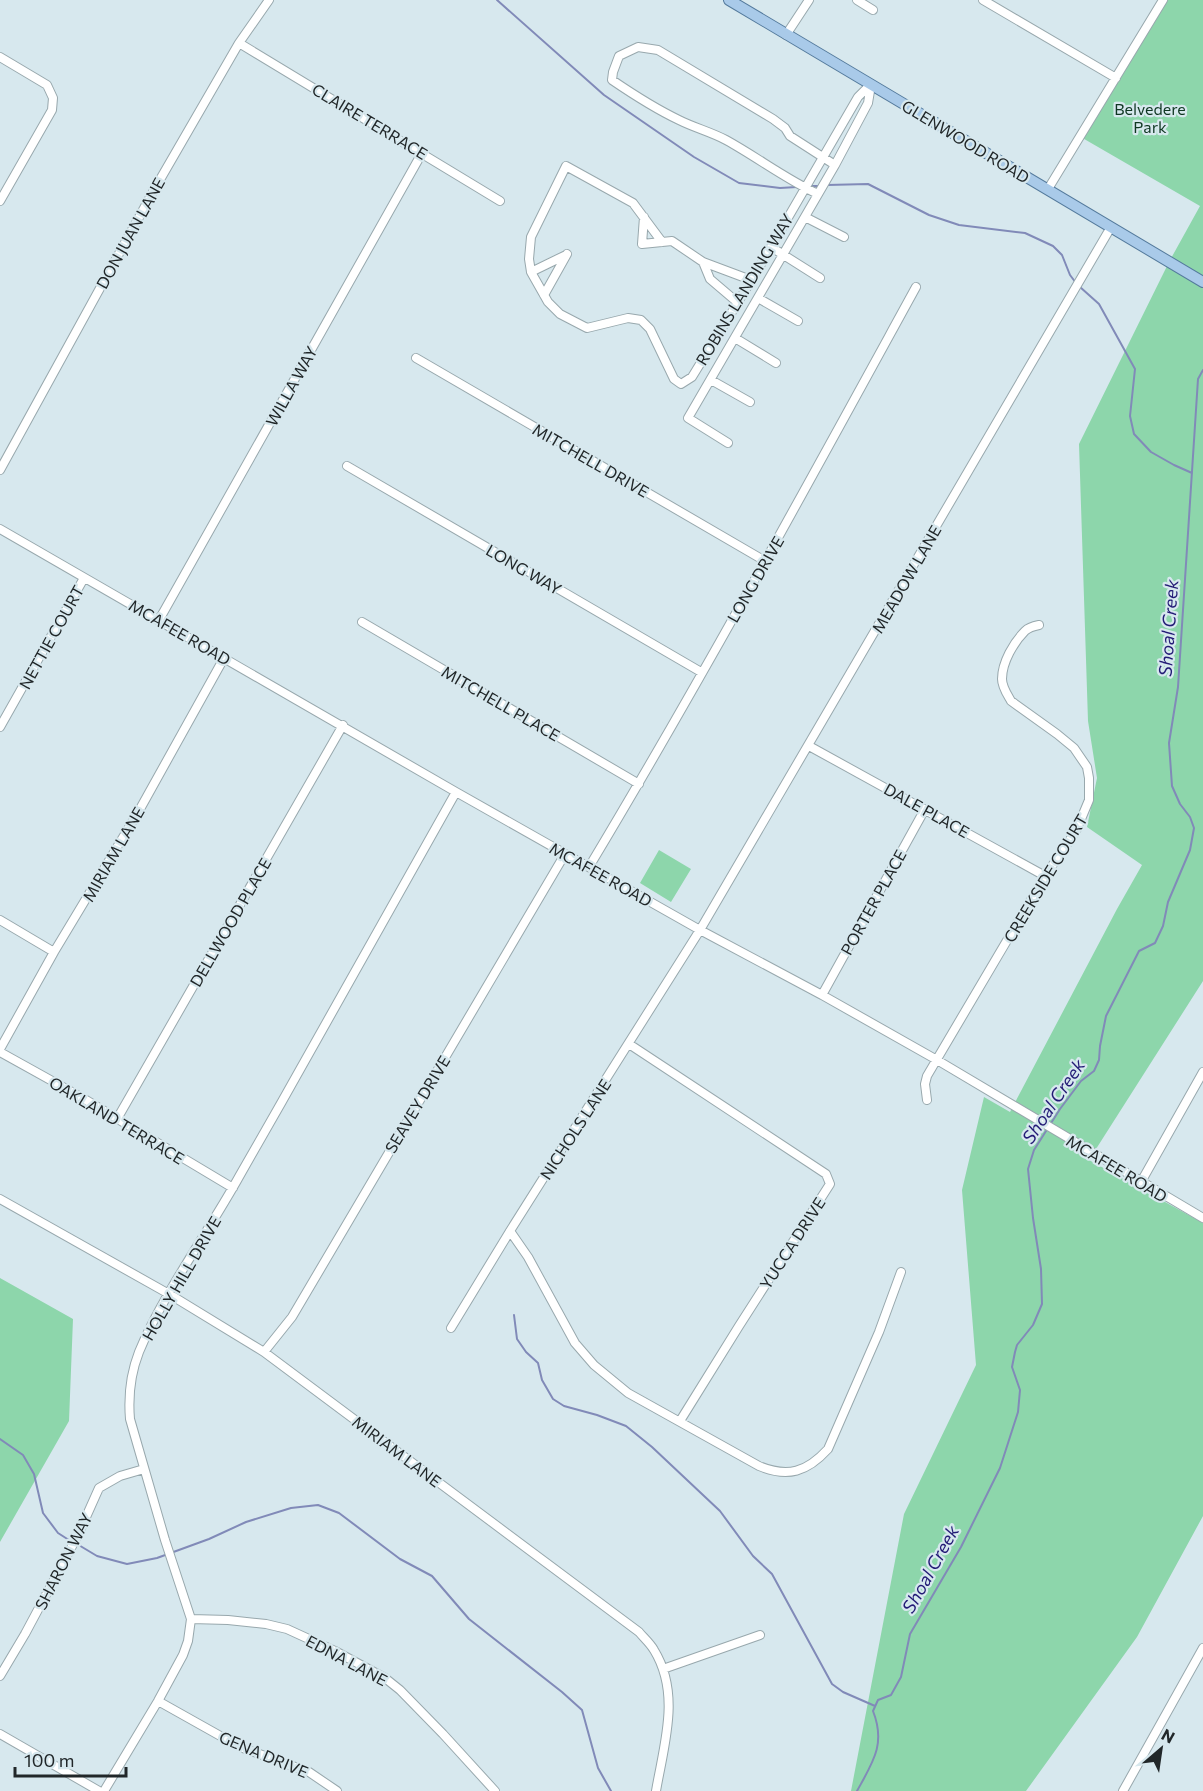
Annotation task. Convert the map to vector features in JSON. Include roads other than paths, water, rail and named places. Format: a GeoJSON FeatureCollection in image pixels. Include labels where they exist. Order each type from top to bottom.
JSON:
{"type":"FeatureCollection","features":[{"type":"Feature","properties":{"kind":"main road","name":"GLENWOOD ROAD"},"geometry":{"type":"LineString","coordinates":[[729,0],[1203,282]]}},
{"type":"Feature","properties":{"kind":"street","name":"DON JUAN LANE"},"geometry":{"type":"LineString","coordinates":[[0,470],[154,190],[240,43],[269,0]]}},
{"type":"Feature","properties":{"kind":"street"},"geometry":{"type":"LineString","coordinates":[[786,35],[809,0]]}},
{"type":"Feature","properties":{"kind":"street"},"geometry":{"type":"LineString","coordinates":[[857,0],[873,10]]}},
{"type":"Feature","properties":{"kind":"street"},"geometry":{"type":"LineString","coordinates":[[983,0],[1116,78]]}},
{"type":"Feature","properties":{"kind":"street"},"geometry":{"type":"LineString","coordinates":[[1048,189],[1163,0]]}},
{"type":"Feature","properties":{"kind":"street","name":"CLAIRE TERRACE"},"geometry":{"type":"LineString","coordinates":[[240,43],[500,201]]}},
{"type":"Feature","properties":{"kind":"street"},"geometry":{"type":"LineString","coordinates":[[818,194],[724,139],[640,99],[612,80],[619,56],[638,47],[658,50],[773,119],[785,128],[790,136],[835,165]]}},
{"type":"Feature","properties":{"kind":"street"},"geometry":{"type":"LineString","coordinates":[[0,57],[47,85],[53,98],[49,116],[0,201]]}},
{"type":"Feature","properties":{"kind":"street","name":"ROBINS LANDING WAY"},"geometry":{"type":"LineString","coordinates":[[644,216],[633,203],[566,166],[531,237],[529,259],[531,272],[548,302],[560,314],[587,328],[628,318],[641,320],[650,329],[674,380],[681,384],[692,377],[771,248],[858,97],[871,84]]}},
{"type":"Feature","properties":{"kind":"street","name":"ROBINS LANDING WAY"},"geometry":{"type":"LineString","coordinates":[[728,443],[688,418],[835,165],[868,103],[871,84]]}},
{"type":"Feature","properties":{"kind":"street","name":"WILLA WAY"},"geometry":{"type":"LineString","coordinates":[[159,620],[422,153]]}},
{"type":"Feature","properties":{"kind":"street"},"geometry":{"type":"LineString","coordinates":[[644,216],[662,242]]}},
{"type":"Feature","properties":{"kind":"street"},"geometry":{"type":"LineString","coordinates":[[644,216],[642,244],[672,242],[703,262],[751,280]]}},
{"type":"Feature","properties":{"kind":"street"},"geometry":{"type":"LineString","coordinates":[[805,217],[844,237]]}},
{"type":"Feature","properties":{"kind":"street"},"geometry":{"type":"LineString","coordinates":[[787,219],[800,226]]}},
{"type":"Feature","properties":{"kind":"street","name":"MEADOW LANE"},"geometry":{"type":"LineString","coordinates":[[700,930],[1111,227]]}},
{"type":"Feature","properties":{"kind":"street"},"geometry":{"type":"LineString","coordinates":[[771,248],[820,279]]}},
{"type":"Feature","properties":{"kind":"street"},"geometry":{"type":"LineString","coordinates":[[531,272],[567,254],[544,295]]}},
{"type":"Feature","properties":{"kind":"street"},"geometry":{"type":"LineString","coordinates":[[703,262],[710,279],[736,302]]}},
{"type":"Feature","properties":{"kind":"street"},"geometry":{"type":"LineString","coordinates":[[757,271],[770,279]]}},
{"type":"Feature","properties":{"kind":"street","name":"LONG DRIVE"},"geometry":{"type":"LineString","coordinates":[[589,867],[639,784],[765,561],[916,287]]}},
{"type":"Feature","properties":{"kind":"street"},"geometry":{"type":"LineString","coordinates":[[758,298],[798,321]]}},
{"type":"Feature","properties":{"kind":"street"},"geometry":{"type":"LineString","coordinates":[[735,338],[776,363]]}},
{"type":"Feature","properties":{"kind":"street","name":"MITCHELL DRIVE"},"geometry":{"type":"LineString","coordinates":[[416,358],[765,561]]}},
{"type":"Feature","properties":{"kind":"street"},"geometry":{"type":"LineString","coordinates":[[711,380],[750,402]]}},
{"type":"Feature","properties":{"kind":"street","name":"LONG WAY"},"geometry":{"type":"LineString","coordinates":[[347,466],[701,672]]}},
{"type":"Feature","properties":{"kind":"street","name":"MCAFEE ROAD"},"geometry":{"type":"LineString","coordinates":[[0,529],[565,854],[937,1060],[1203,1218]]}},
{"type":"Feature","properties":{"kind":"street","name":"NETTIE COURT"},"geometry":{"type":"LineString","coordinates":[[0,727],[84,578]]}},
{"type":"Feature","properties":{"kind":"street","name":"MITCHELL PLACE"},"geometry":{"type":"LineString","coordinates":[[362,622],[639,784]]}},
{"type":"Feature","properties":{"kind":"street","name":"CREEKSIDE COURT"},"geometry":{"type":"LineString","coordinates":[[927,1100],[925,1084],[927,1076],[1045,876],[1082,821],[1089,800],[1087,766],[1074,748],[1011,701],[1005,692],[1002,670],[1011,650],[1027,629],[1039,625]]}},
{"type":"Feature","properties":{"kind":"street","name":"MIRIAM LANE"},"geometry":{"type":"LineString","coordinates":[[0,1050],[54,952],[140,809],[224,658]]}},
{"type":"Feature","properties":{"kind":"street","name":"DELLWOOD PLACE"},"geometry":{"type":"LineString","coordinates":[[117,1119],[343,725]]}},
{"type":"Feature","properties":{"kind":"street","name":"DALE PLACE"},"geometry":{"type":"LineString","coordinates":[[808,746],[1045,876]]}},
{"type":"Feature","properties":{"kind":"street","name":"HOLLY HILL DRIVE"},"geometry":{"type":"LineString","coordinates":[[104,1791],[183,1655],[188,1641],[191,1619],[130,1419],[128,1401],[130,1380],[147,1335],[169,1294],[233,1188],[456,792]]}},
{"type":"Feature","properties":{"kind":"street","name":"PORTER PLACE"},"geometry":{"type":"LineString","coordinates":[[822,995],[925,809]]}},
{"type":"Feature","properties":{"kind":"street","name":"SEAVEY DRIVE"},"geometry":{"type":"LineString","coordinates":[[264,1352],[292,1317],[565,854]]}},
{"type":"Feature","properties":{"kind":"street"},"geometry":{"type":"LineString","coordinates":[[0,920],[54,952]]}},
{"type":"Feature","properties":{"kind":"street","name":"NICHOLS LANE"},"geometry":{"type":"LineString","coordinates":[[452,1328],[510,1231],[700,930]]}},
{"type":"Feature","properties":{"kind":"street","name":"YUCCA DRIVE"},"geometry":{"type":"LineString","coordinates":[[629,1044],[826,1174],[830,1184],[680,1421]]}},
{"type":"Feature","properties":{"kind":"street","name":"OAKLAND TERRACE"},"geometry":{"type":"LineString","coordinates":[[0,1050],[233,1188]]}},
{"type":"Feature","properties":{"kind":"street"},"geometry":{"type":"LineString","coordinates":[[1141,1182],[1203,1072]]}},
{"type":"Feature","properties":{"kind":"street","name":"MIRIAM LANE"},"geometry":{"type":"LineString","coordinates":[[0,1199],[169,1294],[264,1352],[639,1632],[653,1649],[663,1669],[668,1688],[670,1707],[656,1791]]}},
{"type":"Feature","properties":{"kind":"street"},"geometry":{"type":"LineString","coordinates":[[510,1231],[528,1257],[575,1343],[594,1365],[628,1393],[772,1472],[800,1472],[818,1461],[828,1449],[879,1332],[901,1272]]}},
{"type":"Feature","properties":{"kind":"street","name":"SHARON WAY"},"geometry":{"type":"LineString","coordinates":[[0,1676],[78,1535],[99,1488],[120,1476],[144,1469]]}},
{"type":"Feature","properties":{"kind":"street","name":"EDNA LANE"},"geometry":{"type":"LineString","coordinates":[[191,1619],[256,1623],[287,1629],[385,1678],[443,1734],[495,1791]]}},
{"type":"Feature","properties":{"kind":"street"},"geometry":{"type":"LineString","coordinates":[[663,1669],[760,1635]]}},
{"type":"Feature","properties":{"kind":"street"},"geometry":{"type":"LineString","coordinates":[[1123,1791],[1203,1648]]}},
{"type":"Feature","properties":{"kind":"street","name":"GENA DRIVE"},"geometry":{"type":"LineString","coordinates":[[158,1701],[240,1748],[309,1772],[337,1791]]}},
{"type":"Feature","properties":{"kind":"street"},"geometry":{"type":"LineString","coordinates":[[0,1734],[99,1791]]}},
{"type":"Feature","properties":{"kind":"waterway"},"geometry":{"type":"LineString","coordinates":[[497,0],[604,95],[694,157],[739,183],[780,188],[797,187]]}},
{"type":"Feature","properties":{"kind":"waterway"},"geometry":{"type":"LineString","coordinates":[[827,185],[868,184],[929,215],[959,225],[1025,233],[1053,246],[1062,255],[1076,283]]}},
{"type":"Feature","properties":{"kind":"waterway"},"geometry":{"type":"LineString","coordinates":[[809,186],[821,186]]}},
{"type":"Feature","properties":{"kind":"waterway"},"geometry":{"type":"LineString","coordinates":[[1080,287],[1099,304],[1135,369],[1130,416],[1134,434],[1151,452],[1192,473]]}},
{"type":"Feature","properties":{"kind":"waterway","name":"Shoal Creek"},"geometry":{"type":"LineString","coordinates":[[857,1791],[873,1762],[878,1743],[877,1723],[873,1711],[878,1700],[891,1695],[901,1677],[910,1634],[961,1547],[1000,1468],[1018,1412],[1020,1390],[1012,1367],[1015,1352],[1017,1345],[1033,1325],[1042,1304],[1041,1269],[1028,1169],[1034,1150],[1081,1081],[1094,1071],[1099,1060],[1106,1016],[1139,951],[1155,943],[1163,926],[1168,902],[1190,850],[1194,828],[1172,786],[1169,743],[1178,687],[1198,379],[1203,370]]}},
{"type":"Feature","properties":{"kind":"waterway"},"geometry":{"type":"LineString","coordinates":[[514,1315],[517,1339],[538,1363],[542,1380],[553,1399],[564,1406],[626,1426],[652,1447],[720,1511],[753,1556],[772,1574],[832,1684],[843,1692],[875,1706]]}},
{"type":"Feature","properties":{"kind":"waterway"},"geometry":{"type":"LineString","coordinates":[[0,1439],[23,1455],[34,1474],[43,1513],[58,1533],[72,1542]]}},
{"type":"Feature","properties":{"kind":"waterway"},"geometry":{"type":"LineString","coordinates":[[77,1544],[97,1556],[127,1564],[157,1558],[209,1539],[246,1522],[291,1508],[318,1505],[339,1513],[400,1559],[432,1576],[469,1619],[582,1710],[598,1768],[611,1791]]}},
{"type":"Feature","properties":{"kind":"park label","name":"Belvedere Park"},"geometry":{"type":"Point","coordinates":[1150,117]}}]}
